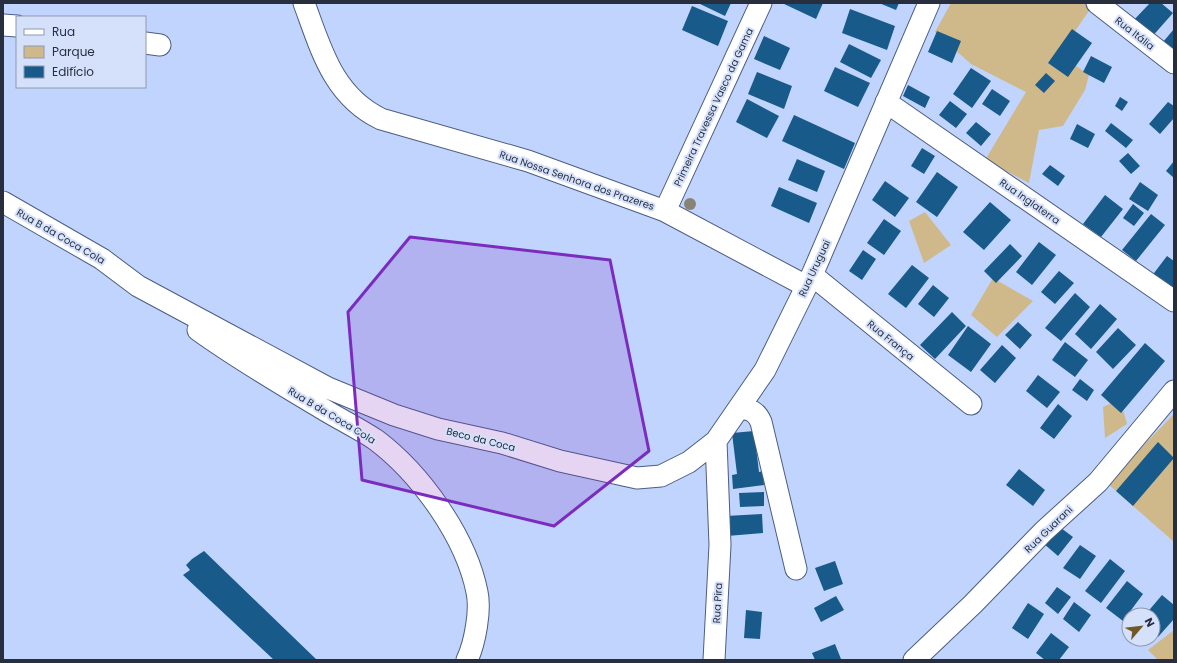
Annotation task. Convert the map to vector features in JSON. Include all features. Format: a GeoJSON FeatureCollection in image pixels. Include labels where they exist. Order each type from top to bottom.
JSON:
{"type":"FeatureCollection","features":[{"type":"Feature","properties":{"kind":"street","name":"Rua Nossa Senhora dos Prazeres"},"geometry":{"type":"LineString","coordinates":[[304,3],[324,59],[342,88],[354,102],[369,113],[381,119],[528,160],[665,211],[809,280]]}},
{"type":"Feature","properties":{"kind":"street","name":"Primeira Travessa Vasco da Gama"},"geometry":{"type":"LineString","coordinates":[[665,211],[761,3]]}},
{"type":"Feature","properties":{"kind":"street","name":"Rua Uruguai"},"geometry":{"type":"LineString","coordinates":[[637,478],[661,476],[675,470],[716,441],[765,370],[809,280],[929,3]]}},
{"type":"Feature","properties":{"kind":"street","name":"Rua Itália"},"geometry":{"type":"LineString","coordinates":[[1096,3],[1174,63]]}},
{"type":"Feature","properties":{"kind":"street"},"geometry":{"type":"LineString","coordinates":[[3,25],[16,26]]}},
{"type":"Feature","properties":{"kind":"street","name":"Rua Inglaterra"},"geometry":{"type":"LineString","coordinates":[[886,102],[1174,301]]}},
{"type":"Feature","properties":{"kind":"street","name":"Rua B da Coca Cola"},"geometry":{"type":"LineString","coordinates":[[3,202],[102,259],[231,354],[376,440],[410,472],[441,509],[465,553],[477,593],[477,624],[467,660]]}},
{"type":"Feature","properties":{"kind":"street","name":"Rua França"},"geometry":{"type":"LineString","coordinates":[[809,280],[971,404]]}},
{"type":"Feature","properties":{"kind":"street","name":"Rua B da Coca Cola"},"geometry":{"type":"LineString","coordinates":[[138,286],[328,388]]}},
{"type":"Feature","properties":{"kind":"street","name":"Beco da Coca"},"geometry":{"type":"LineString","coordinates":[[328,388],[394,415],[438,429],[502,443],[560,461],[637,478]]}},
{"type":"Feature","properties":{"kind":"street","name":"Rua Guarani"},"geometry":{"type":"LineString","coordinates":[[914,660],[973,604],[1044,531],[1098,482],[1174,391]]}},
{"type":"Feature","properties":{"kind":"street"},"geometry":{"type":"LineString","coordinates":[[740,408],[752,410],[762,422],[796,569]]}},
{"type":"Feature","properties":{"kind":"street","name":"Rua Pira"},"geometry":{"type":"LineString","coordinates":[[714,660],[720,545],[716,441]]}},
{"type":"Feature","properties":{"kind":"highlighted area"},"geometry":{"type":"Polygon","coordinates":[[[410,237],[610,260],[649,451],[554,526],[362,480],[348,312],[410,237]]]}},
{"type":"Feature","properties":{"kind":"green space"},"geometry":{"type":"Polygon","coordinates":[[[951,3],[1085,3],[1091,8],[1059,54],[1089,75],[1085,90],[1063,126],[1039,130],[1029,183],[985,160],[1026,92],[971,64],[935,32],[951,3]]]}},
{"type":"Feature","properties":{"kind":"green space"},"geometry":{"type":"Polygon","coordinates":[[[925,212],[951,245],[924,263],[909,221],[925,212]]]}},
{"type":"Feature","properties":{"kind":"green space"},"geometry":{"type":"Polygon","coordinates":[[[993,278],[1033,301],[997,337],[971,315],[993,278]]]}},
{"type":"Feature","properties":{"kind":"green space"},"geometry":{"type":"Polygon","coordinates":[[[1120,399],[1127,424],[1105,438],[1103,407],[1120,399]]]}},
{"type":"Feature","properties":{"kind":"green space"},"geometry":{"type":"Polygon","coordinates":[[[1174,414],[1174,542],[1107,483],[1174,414]]]}},
{"type":"Feature","properties":{"kind":"green space"},"geometry":{"type":"Polygon","coordinates":[[[1174,630],[1174,660],[1158,660],[1148,650],[1152,647],[1161,647],[1161,640],[1174,630]]]}},
{"type":"Feature","properties":{"kind":"building"},"geometry":{"type":"Polygon","coordinates":[[[698,3],[731,3],[725,16],[698,3]]]}},
{"type":"Feature","properties":{"kind":"building"},"geometry":{"type":"Polygon","coordinates":[[[782,3],[823,3],[816,19],[782,3]]]}},
{"type":"Feature","properties":{"kind":"building"},"geometry":{"type":"Polygon","coordinates":[[[879,3],[899,3],[896,10],[879,3]]]}},
{"type":"Feature","properties":{"kind":"building"},"geometry":{"type":"Polygon","coordinates":[[[1150,3],[1161,3],[1173,13],[1150,39],[1132,22],[1150,3]]]}},
{"type":"Feature","properties":{"kind":"building"},"geometry":{"type":"Polygon","coordinates":[[[692,6],[728,21],[718,46],[682,30],[692,6]]]}},
{"type":"Feature","properties":{"kind":"building"},"geometry":{"type":"Polygon","coordinates":[[[850,9],[895,26],[887,50],[842,33],[850,9]]]}},
{"type":"Feature","properties":{"kind":"building"},"geometry":{"type":"Polygon","coordinates":[[[1072,29],[1092,43],[1068,77],[1048,63],[1072,29]]]}},
{"type":"Feature","properties":{"kind":"building"},"geometry":{"type":"Polygon","coordinates":[[[1174,29],[1174,52],[1163,42],[1174,29]]]}},
{"type":"Feature","properties":{"kind":"building"},"geometry":{"type":"Polygon","coordinates":[[[937,31],[961,41],[952,63],[928,52],[937,31]]]}},
{"type":"Feature","properties":{"kind":"building"},"geometry":{"type":"Polygon","coordinates":[[[764,36],[790,48],[780,70],[754,59],[764,36]]]}},
{"type":"Feature","properties":{"kind":"building"},"geometry":{"type":"Polygon","coordinates":[[[849,44],[881,60],[871,78],[840,62],[849,44]]]}},
{"type":"Feature","properties":{"kind":"building"},"geometry":{"type":"Polygon","coordinates":[[[1091,56],[1112,67],[1104,83],[1083,72],[1091,56]]]}},
{"type":"Feature","properties":{"kind":"building"},"geometry":{"type":"Polygon","coordinates":[[[835,67],[870,83],[858,107],[824,91],[835,67]]]}},
{"type":"Feature","properties":{"kind":"building"},"geometry":{"type":"Polygon","coordinates":[[[971,68],[991,81],[972,108],[953,94],[971,68]]]}},
{"type":"Feature","properties":{"kind":"building"},"geometry":{"type":"Polygon","coordinates":[[[757,72],[792,86],[784,109],[748,94],[757,72]]]}},
{"type":"Feature","properties":{"kind":"building"},"geometry":{"type":"Polygon","coordinates":[[[1046,73],[1055,81],[1044,93],[1035,85],[1046,73]]]}},
{"type":"Feature","properties":{"kind":"building"},"geometry":{"type":"Polygon","coordinates":[[[908,85],[930,97],[925,108],[903,96],[908,85]]]}},
{"type":"Feature","properties":{"kind":"building"},"geometry":{"type":"Polygon","coordinates":[[[992,89],[1010,101],[1000,116],[982,104],[992,89]]]}},
{"type":"Feature","properties":{"kind":"building"},"geometry":{"type":"Polygon","coordinates":[[[1120,97],[1128,102],[1122,111],[1115,106],[1120,97]]]}},
{"type":"Feature","properties":{"kind":"building"},"geometry":{"type":"Polygon","coordinates":[[[747,99],[779,116],[767,138],[736,122],[747,99]]]}},
{"type":"Feature","properties":{"kind":"building"},"geometry":{"type":"Polygon","coordinates":[[[950,101],[967,114],[956,128],[939,115],[950,101]]]}},
{"type":"Feature","properties":{"kind":"building"},"geometry":{"type":"Polygon","coordinates":[[[1168,102],[1174,106],[1174,118],[1160,134],[1149,124],[1168,102]]]}},
{"type":"Feature","properties":{"kind":"building"},"geometry":{"type":"Polygon","coordinates":[[[794,115],[855,143],[844,169],[782,141],[794,115]]]}},
{"type":"Feature","properties":{"kind":"building"},"geometry":{"type":"Polygon","coordinates":[[[976,122],[991,134],[981,146],[966,133],[976,122]]]}},
{"type":"Feature","properties":{"kind":"building"},"geometry":{"type":"Polygon","coordinates":[[[1111,123],[1133,140],[1126,148],[1105,131],[1111,123]]]}},
{"type":"Feature","properties":{"kind":"building"},"geometry":{"type":"Polygon","coordinates":[[[1077,124],[1095,134],[1088,148],[1070,139],[1077,124]]]}},
{"type":"Feature","properties":{"kind":"building"},"geometry":{"type":"Polygon","coordinates":[[[922,148],[935,156],[924,174],[911,166],[922,148]]]}},
{"type":"Feature","properties":{"kind":"building"},"geometry":{"type":"Polygon","coordinates":[[[1128,153],[1140,166],[1131,174],[1119,161],[1128,153]]]}},
{"type":"Feature","properties":{"kind":"building"},"geometry":{"type":"Polygon","coordinates":[[[797,159],[825,171],[817,192],[788,180],[797,159]]]}},
{"type":"Feature","properties":{"kind":"building"},"geometry":{"type":"Polygon","coordinates":[[[1174,161],[1174,178],[1166,171],[1174,161]]]}},
{"type":"Feature","properties":{"kind":"building"},"geometry":{"type":"Polygon","coordinates":[[[1050,165],[1065,176],[1058,186],[1042,174],[1050,165]]]}},
{"type":"Feature","properties":{"kind":"building"},"geometry":{"type":"Polygon","coordinates":[[[937,172],[958,187],[937,217],[916,202],[937,172]]]}},
{"type":"Feature","properties":{"kind":"building"},"geometry":{"type":"Polygon","coordinates":[[[885,181],[909,198],[895,217],[872,200],[885,181]]]}},
{"type":"Feature","properties":{"kind":"building"},"geometry":{"type":"Polygon","coordinates":[[[1140,182],[1158,195],[1148,211],[1129,199],[1140,182]]]}},
{"type":"Feature","properties":{"kind":"building"},"geometry":{"type":"Polygon","coordinates":[[[779,187],[817,203],[809,223],[771,206],[779,187]]]}},
{"type":"Feature","properties":{"kind":"building"},"geometry":{"type":"Polygon","coordinates":[[[1105,195],[1123,209],[1101,237],[1083,224],[1105,195]]]}},
{"type":"Feature","properties":{"kind":"building"},"geometry":{"type":"Polygon","coordinates":[[[990,202],[1011,220],[984,250],[963,232],[990,202]]]}},
{"type":"Feature","properties":{"kind":"building"},"geometry":{"type":"Polygon","coordinates":[[[1133,204],[1144,213],[1134,226],[1123,218],[1133,204]]]}},
{"type":"Feature","properties":{"kind":"building"},"geometry":{"type":"Polygon","coordinates":[[[1151,214],[1165,225],[1136,261],[1122,250],[1151,214]]]}},
{"type":"Feature","properties":{"kind":"building"},"geometry":{"type":"Polygon","coordinates":[[[884,219],[901,231],[884,255],[867,243],[884,219]]]}},
{"type":"Feature","properties":{"kind":"building"},"geometry":{"type":"Polygon","coordinates":[[[1039,242],[1056,255],[1032,285],[1016,272],[1039,242]]]}},
{"type":"Feature","properties":{"kind":"building"},"geometry":{"type":"Polygon","coordinates":[[[1010,244],[1022,256],[996,283],[984,271],[1010,244]]]}},
{"type":"Feature","properties":{"kind":"building"},"geometry":{"type":"Polygon","coordinates":[[[863,250],[876,259],[862,280],[849,271],[863,250]]]}},
{"type":"Feature","properties":{"kind":"building"},"geometry":{"type":"Polygon","coordinates":[[[1167,256],[1174,261],[1174,288],[1171,292],[1151,277],[1167,256]]]}},
{"type":"Feature","properties":{"kind":"building"},"geometry":{"type":"Polygon","coordinates":[[[912,265],[929,278],[906,308],[888,294],[912,265]]]}},
{"type":"Feature","properties":{"kind":"building"},"geometry":{"type":"Polygon","coordinates":[[[1059,271],[1074,283],[1055,304],[1041,292],[1059,271]]]}},
{"type":"Feature","properties":{"kind":"building"},"geometry":{"type":"Polygon","coordinates":[[[933,285],[949,298],[934,317],[918,304],[933,285]]]}},
{"type":"Feature","properties":{"kind":"building"},"geometry":{"type":"Polygon","coordinates":[[[1075,293],[1090,307],[1061,341],[1045,328],[1075,293]]]}},
{"type":"Feature","properties":{"kind":"building"},"geometry":{"type":"Polygon","coordinates":[[[1100,304],[1117,319],[1091,349],[1075,334],[1100,304]]]}},
{"type":"Feature","properties":{"kind":"building"},"geometry":{"type":"Polygon","coordinates":[[[952,312],[966,326],[935,359],[920,345],[952,312]]]}},
{"type":"Feature","properties":{"kind":"building"},"geometry":{"type":"Polygon","coordinates":[[[1018,322],[1032,335],[1020,349],[1005,335],[1018,322]]]}},
{"type":"Feature","properties":{"kind":"building"},"geometry":{"type":"Polygon","coordinates":[[[968,326],[991,344],[971,372],[948,355],[968,326]]]}},
{"type":"Feature","properties":{"kind":"building"},"geometry":{"type":"Polygon","coordinates":[[[1118,328],[1136,345],[1113,369],[1096,352],[1118,328]]]}},
{"type":"Feature","properties":{"kind":"building"},"geometry":{"type":"Polygon","coordinates":[[[1065,342],[1088,360],[1075,377],[1052,360],[1065,342]]]}},
{"type":"Feature","properties":{"kind":"building"},"geometry":{"type":"Polygon","coordinates":[[[1145,343],[1165,361],[1121,413],[1101,395],[1145,343]]]}},
{"type":"Feature","properties":{"kind":"building"},"geometry":{"type":"Polygon","coordinates":[[[1002,345],[1016,358],[995,383],[980,370],[1002,345]]]}},
{"type":"Feature","properties":{"kind":"building"},"geometry":{"type":"Polygon","coordinates":[[[1038,375],[1060,392],[1047,408],[1026,391],[1038,375]]]}},
{"type":"Feature","properties":{"kind":"building"},"geometry":{"type":"Polygon","coordinates":[[[1080,379],[1094,390],[1087,401],[1072,390],[1080,379]]]}},
{"type":"Feature","properties":{"kind":"building"},"geometry":{"type":"Polygon","coordinates":[[[1058,404],[1072,416],[1054,439],[1040,428],[1058,404]]]}},
{"type":"Feature","properties":{"kind":"building"},"geometry":{"type":"Polygon","coordinates":[[[754,431],[759,472],[763,471],[764,485],[733,489],[732,475],[737,474],[732,433],[754,431]]]}},
{"type":"Feature","properties":{"kind":"building"},"geometry":{"type":"Polygon","coordinates":[[[1158,442],[1174,458],[1133,506],[1116,491],[1158,442]]]}},
{"type":"Feature","properties":{"kind":"building"},"geometry":{"type":"Polygon","coordinates":[[[1019,469],[1045,490],[1033,506],[1006,485],[1019,469]]]}},
{"type":"Feature","properties":{"kind":"building"},"geometry":{"type":"Polygon","coordinates":[[[764,492],[764,506],[740,507],[739,493],[764,492]]]}},
{"type":"Feature","properties":{"kind":"building"},"geometry":{"type":"Polygon","coordinates":[[[762,514],[763,533],[727,536],[726,516],[762,514]]]}},
{"type":"Feature","properties":{"kind":"building"},"geometry":{"type":"Polygon","coordinates":[[[1057,525],[1073,537],[1058,556],[1043,543],[1057,525]]]}},
{"type":"Feature","properties":{"kind":"building"},"geometry":{"type":"Polygon","coordinates":[[[1080,545],[1096,556],[1080,579],[1063,568],[1080,545]]]}},
{"type":"Feature","properties":{"kind":"building"},"geometry":{"type":"Polygon","coordinates":[[[204,551],[317,660],[274,660],[183,575],[190,570],[186,565],[204,551]]]}},
{"type":"Feature","properties":{"kind":"building"},"geometry":{"type":"Polygon","coordinates":[[[1110,559],[1125,571],[1101,603],[1085,591],[1110,559]]]}},
{"type":"Feature","properties":{"kind":"building"},"geometry":{"type":"Polygon","coordinates":[[[835,561],[843,584],[824,591],[815,568],[835,561]]]}},
{"type":"Feature","properties":{"kind":"building"},"geometry":{"type":"Polygon","coordinates":[[[1127,581],[1143,594],[1133,607],[1121,607],[1121,619],[1106,608],[1127,581]]]}},
{"type":"Feature","properties":{"kind":"building"},"geometry":{"type":"Polygon","coordinates":[[[1057,587],[1071,597],[1058,614],[1045,603],[1057,587]]]}},
{"type":"Feature","properties":{"kind":"building"},"geometry":{"type":"Polygon","coordinates":[[[1162,595],[1174,605],[1174,619],[1161,634],[1161,607],[1152,607],[1162,595]]]}},
{"type":"Feature","properties":{"kind":"building"},"geometry":{"type":"Polygon","coordinates":[[[836,596],[844,610],[821,622],[814,608],[836,596]]]}},
{"type":"Feature","properties":{"kind":"building"},"geometry":{"type":"Polygon","coordinates":[[[1074,602],[1091,615],[1079,632],[1063,619],[1074,602]]]}},
{"type":"Feature","properties":{"kind":"building"},"geometry":{"type":"Polygon","coordinates":[[[1028,603],[1044,614],[1028,639],[1012,628],[1028,603]]]}},
{"type":"Feature","properties":{"kind":"building"},"geometry":{"type":"Polygon","coordinates":[[[746,610],[762,612],[760,639],[744,638],[746,610]]]}},
{"type":"Feature","properties":{"kind":"building"},"geometry":{"type":"Polygon","coordinates":[[[1051,633],[1069,647],[1059,660],[1045,660],[1036,653],[1051,633]]]}},
{"type":"Feature","properties":{"kind":"building"},"geometry":{"type":"Polygon","coordinates":[[[835,644],[841,659],[815,660],[812,653],[835,644]]]}}]}
